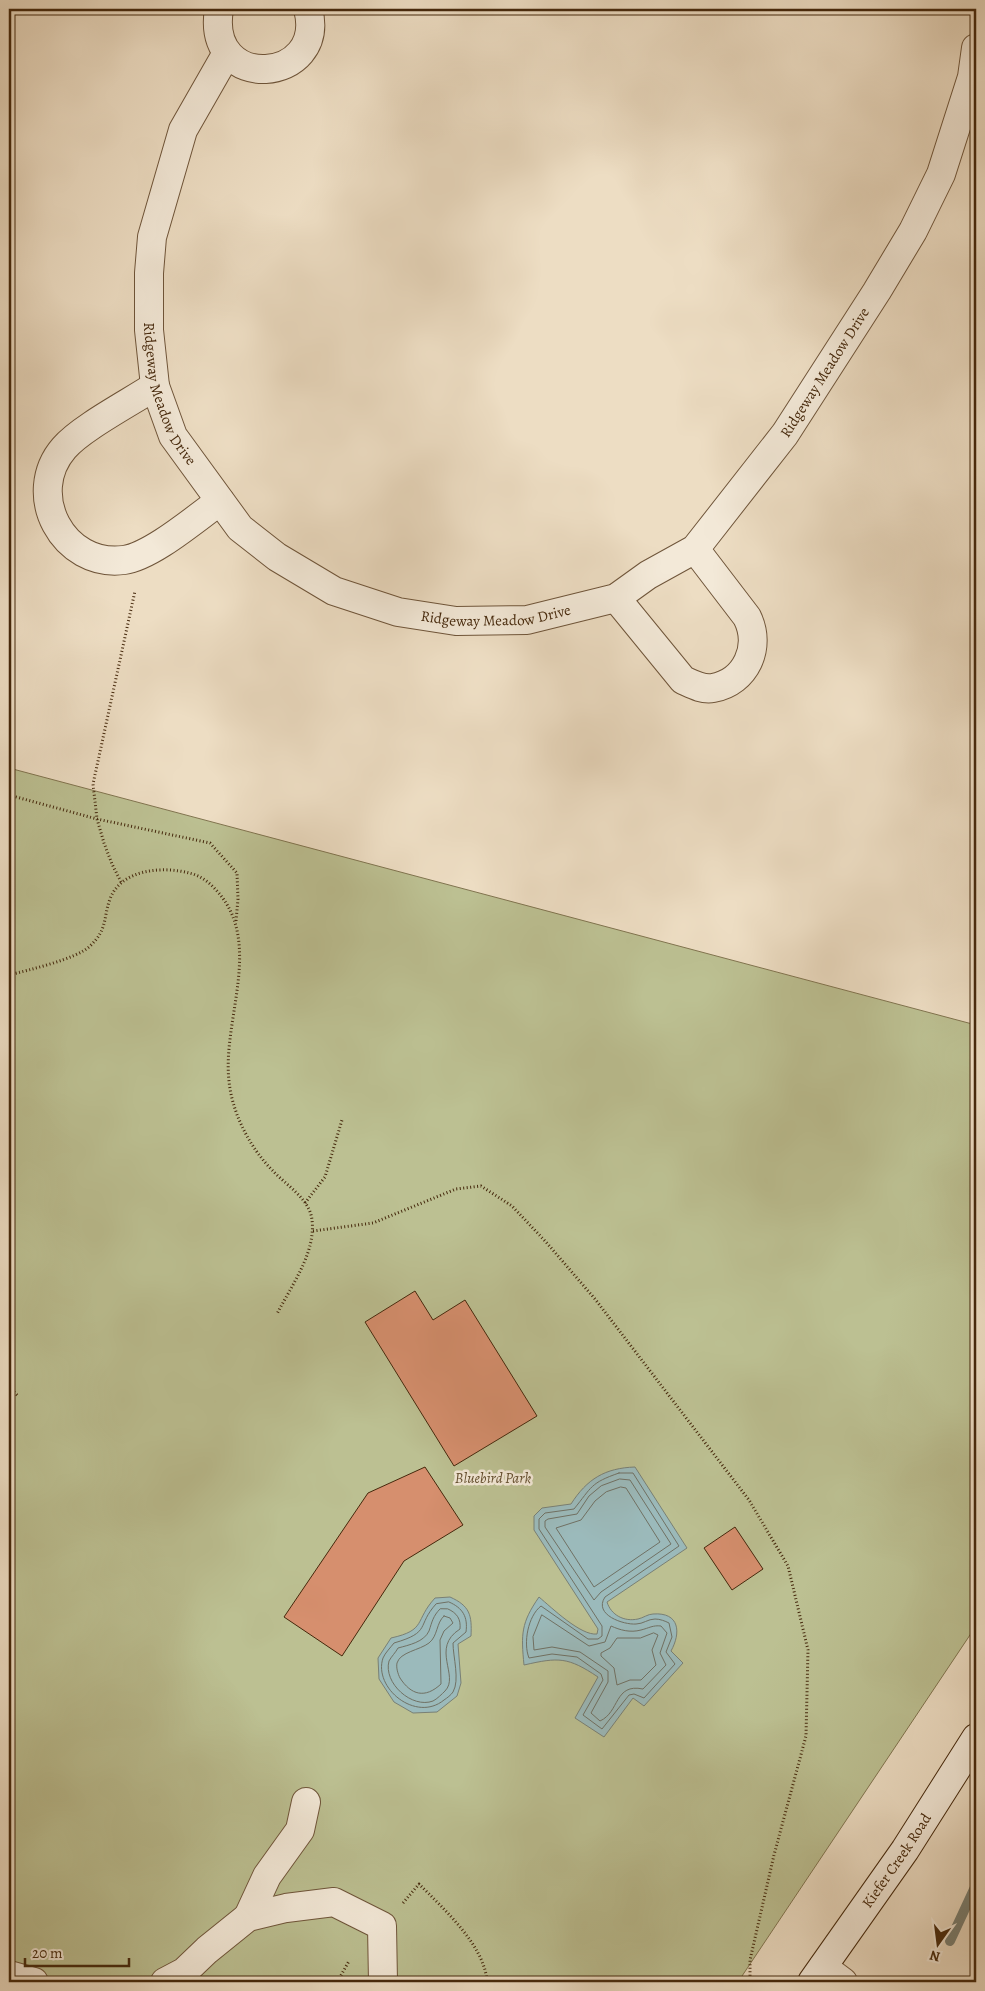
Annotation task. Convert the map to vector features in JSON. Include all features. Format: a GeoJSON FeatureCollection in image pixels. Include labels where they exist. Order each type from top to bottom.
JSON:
{"type":"FeatureCollection","features":[{"type":"Feature","properties":{"kind":"street"},"geometry":{"type":"LineString","coordinates":[[219,9],[216,23],[219,39],[227,53],[239,63],[252,69],[268,70],[282,66],[295,58],[305,47],[310,33],[308,9]]}},
{"type":"Feature","properties":{"kind":"street","name":"Ridgeway Meadow Drive"},"geometry":{"type":"LineString","coordinates":[[227,53],[183,130],[152,237],[149,273],[149,330],[155,386],[173,436],[240,528],[277,557],[334,591],[398,612],[456,621],[527,620],[616,598],[648,575],[695,549],[785,434],[877,291],[913,231],[941,174],[972,77],[976,48]]}},
{"type":"Feature","properties":{"kind":"street"},"geometry":{"type":"LineString","coordinates":[[155,386],[64,448],[51,468],[46,491],[51,516],[63,536],[81,552],[103,560],[124,560],[149,551],[220,501]]}},
{"type":"Feature","properties":{"kind":"street"},"geometry":{"type":"LineString","coordinates":[[616,598],[683,680],[697,687],[711,688],[732,682],[742,672],[749,659],[753,646],[753,630],[747,617],[695,549]]}},
{"type":"Feature","properties":{"kind":"street","name":"Kiefer Creek Road"},"geometry":{"type":"LineString","coordinates":[[826,1977],[976,1738]]}},
{"type":"Feature","properties":{"kind":"street"},"geometry":{"type":"LineString","coordinates":[[248,1917],[267,1876],[300,1830],[306,1802]]}},
{"type":"Feature","properties":{"kind":"street"},"geometry":{"type":"LineString","coordinates":[[165,1982],[184,1972],[207,1950],[248,1917],[286,1908],[334,1902],[382,1926],[383,1982]]}},
{"type":"Feature","properties":{"kind":"street"},"geometry":{"type":"LineString","coordinates":[[9,1975],[34,1982]]}},
{"type":"Feature","properties":{"kind":"path"},"geometry":{"type":"LineString","coordinates":[[121,882],[112,864],[97,819],[93,784],[137,583]]}},
{"type":"Feature","properties":{"kind":"path"},"geometry":{"type":"LineString","coordinates":[[9,795],[97,819],[210,843],[237,873],[238,899],[236,921],[240,945],[229,1059],[228,1079],[231,1099],[241,1124],[256,1150],[272,1170],[305,1203],[312,1216],[313,1231],[306,1258],[277,1314]]}},
{"type":"Feature","properties":{"kind":"path"},"geometry":{"type":"LineString","coordinates":[[9,975],[63,959],[88,948],[98,938],[108,918],[110,898],[121,882],[140,873],[165,869],[190,873],[210,884],[225,900],[236,921]]}},
{"type":"Feature","properties":{"kind":"path"},"geometry":{"type":"LineString","coordinates":[[305,1203],[325,1177],[342,1120]]}},
{"type":"Feature","properties":{"kind":"path"},"geometry":{"type":"LineString","coordinates":[[313,1231],[373,1223],[456,1189],[480,1186],[512,1206],[546,1242],[607,1315],[754,1508],[788,1566],[808,1650],[806,1736],[774,1855],[752,1950],[750,1977],[752,1982]]}},
{"type":"Feature","properties":{"kind":"path"},"geometry":{"type":"LineString","coordinates":[[9,1387],[18,1396]]}},
{"type":"Feature","properties":{"kind":"path"},"geometry":{"type":"LineString","coordinates":[[382,1926],[419,1884],[449,1913],[468,1939],[486,1968],[487,1982]]}},
{"type":"Feature","properties":{"kind":"green space","name":"Bluebird Park"},"geometry":{"type":"Polygon","coordinates":[[[9,768],[976,1025],[976,1626],[738,1982],[9,1982],[9,768]]]}},
{"type":"Feature","properties":{"kind":"water"},"geometry":{"type":"Polygon","coordinates":[[[635,1467],[687,1548],[607,1602],[615,1614],[623,1618],[633,1620],[651,1614],[669,1616],[676,1625],[677,1631],[671,1651],[683,1663],[644,1706],[633,1698],[604,1737],[575,1718],[598,1677],[588,1670],[563,1660],[524,1665],[524,1629],[529,1614],[539,1597],[583,1631],[597,1634],[598,1629],[534,1530],[534,1516],[542,1508],[571,1504],[577,1495],[598,1476],[615,1470],[635,1467]]]}},
{"type":"Feature","properties":{"kind":"water"},"geometry":{"type":"Polygon","coordinates":[[[450,1597],[466,1608],[471,1622],[471,1636],[458,1644],[461,1683],[457,1696],[437,1712],[413,1713],[394,1702],[379,1679],[378,1658],[391,1638],[410,1632],[419,1624],[435,1598],[450,1597]]]}},
{"type":"Feature","properties":{"kind":"building"},"geometry":{"type":"Polygon","coordinates":[[[415,1291],[433,1320],[465,1300],[537,1416],[454,1466],[365,1322],[415,1291]]]}},
{"type":"Feature","properties":{"kind":"building"},"geometry":{"type":"Polygon","coordinates":[[[425,1467],[463,1525],[404,1561],[342,1656],[284,1617],[368,1493],[425,1467]]]}},
{"type":"Feature","properties":{"kind":"building"},"geometry":{"type":"Polygon","coordinates":[[[735,1527],[763,1569],[732,1590],[704,1548],[735,1527]]]}},
{"type":"Feature","properties":{"kind":"waterway"},"geometry":{"type":"LineString","coordinates":[[950,1941],[976,1885]]}}]}
